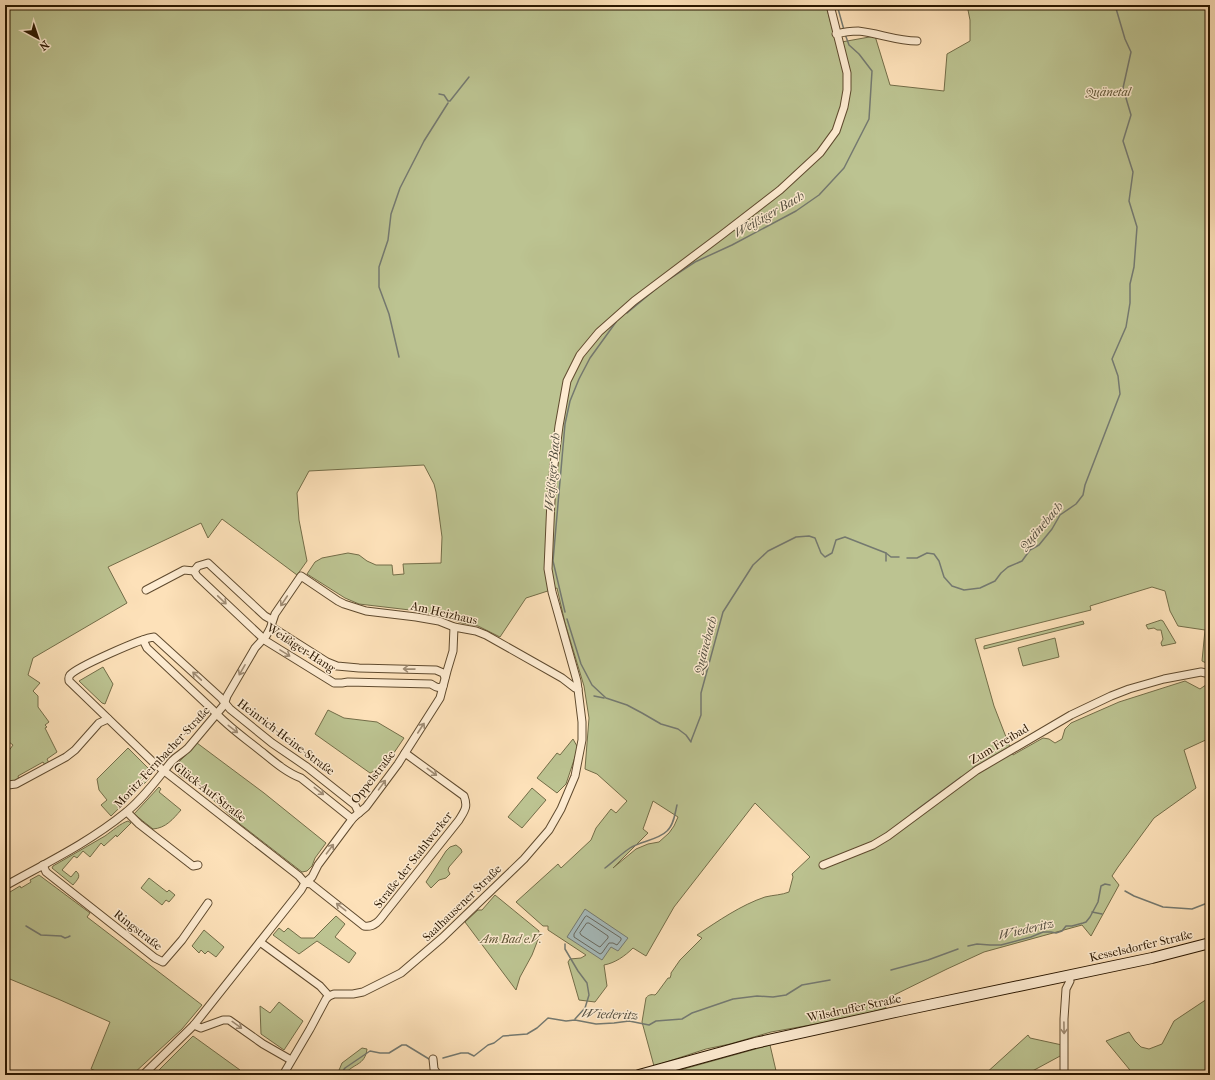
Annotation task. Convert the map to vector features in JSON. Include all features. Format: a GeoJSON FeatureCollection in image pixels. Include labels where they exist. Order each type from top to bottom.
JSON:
{"type":"FeatureCollection","features":[{"type":"Feature","properties":{"kind":"main road","name":"Kesselsdorfer Straße"},"geometry":{"type":"LineString","coordinates":[[1073,974],[1172,954],[1210,943]]}},
{"type":"Feature","properties":{"kind":"main road","name":"Wilsdruffer Straße"},"geometry":{"type":"LineString","coordinates":[[639,1075],[762,1042],[1073,974]]}},
{"type":"Feature","properties":{"kind":"street","name":"Saalhausener Straße"},"geometry":{"type":"LineString","coordinates":[[329,996],[334,994],[354,994],[363,992],[401,973],[442,938],[534,849],[554,823],[575,776],[582,740],[582,722],[578,689],[568,646],[552,592],[548,569],[550,508],[554,465],[567,381],[580,355],[599,332],[634,301],[754,210],[799,173],[820,153],[836,131],[844,107],[847,90],[847,73],[842,32],[831,8]]}},
{"type":"Feature","properties":{"kind":"street"},"geometry":{"type":"LineString","coordinates":[[842,32],[858,31],[894,39],[917,41]]}},
{"type":"Feature","properties":{"kind":"street","name":"Weißiger Hang"},"geometry":{"type":"LineString","coordinates":[[146,590],[184,570],[196,569],[208,563],[265,616],[272,620]]}},
{"type":"Feature","properties":{"kind":"street","name":"Weißiger Hang"},"geometry":{"type":"LineString","coordinates":[[196,569],[197,576],[263,639],[334,683],[431,684],[437,688],[443,686]]}},
{"type":"Feature","properties":{"kind":"street","name":"Am Heizhaus"},"geometry":{"type":"LineString","coordinates":[[301,576],[338,601],[360,610],[439,621],[454,627],[476,631],[486,635],[557,675],[574,688],[578,689]]}},
{"type":"Feature","properties":{"kind":"street","name":"Moritz-Fernbacher-Straße"},"geometry":{"type":"LineString","coordinates":[[5,886],[102,830],[126,812],[143,795],[174,759],[183,753],[217,715],[255,648],[270,629],[272,620],[301,576]]}},
{"type":"Feature","properties":{"kind":"street","name":"Oppelstraße"},"geometry":{"type":"LineString","coordinates":[[144,1075],[194,1025],[312,877],[318,864],[357,815],[366,807],[405,753],[440,698],[453,651],[454,627]]}},
{"type":"Feature","properties":{"kind":"street","name":"Weißiger Hang"},"geometry":{"type":"LineString","coordinates":[[270,629],[275,629],[327,662],[337,666],[436,670],[443,673],[445,677]]}},
{"type":"Feature","properties":{"kind":"street","name":"Heinrich-Heine-Straße"},"geometry":{"type":"LineString","coordinates":[[108,719],[69,681],[68,678],[81,668],[134,642],[154,637],[230,709],[272,743],[307,767],[355,805],[357,815],[351,818],[301,778],[275,762],[220,719],[147,648],[144,640]]}},
{"type":"Feature","properties":{"kind":"street","name":"Zum Freibad"},"geometry":{"type":"LineString","coordinates":[[823,865],[873,845],[888,836],[976,770],[1071,715],[1128,689],[1164,679],[1201,672],[1210,674]]}},
{"type":"Feature","properties":{"kind":"street"},"geometry":{"type":"LineString","coordinates":[[5,784],[8,786],[21,782],[63,759],[75,750],[99,723],[108,719]]}},
{"type":"Feature","properties":{"kind":"street","name":"Glück-Auf-Straße"},"geometry":{"type":"LineString","coordinates":[[108,719],[164,771],[299,876],[305,884]]}},
{"type":"Feature","properties":{"kind":"street","name":"Straße der Stahlwerker"},"geometry":{"type":"LineString","coordinates":[[305,884],[311,884],[317,888],[364,926],[369,927],[374,925],[459,820],[466,808],[464,796],[405,753]]}},
{"type":"Feature","properties":{"kind":"street"},"geometry":{"type":"LineString","coordinates":[[126,812],[193,866],[198,865]]}},
{"type":"Feature","properties":{"kind":"street","name":"Ringstraße"},"geometry":{"type":"LineString","coordinates":[[43,865],[46,872],[155,958],[163,962],[182,940],[208,903]]}},
{"type":"Feature","properties":{"kind":"street"},"geometry":{"type":"LineString","coordinates":[[260,942],[320,986],[329,996],[283,1075]]}},
{"type":"Feature","properties":{"kind":"street"},"geometry":{"type":"LineString","coordinates":[[1064,1075],[1064,1019],[1066,989],[1073,974]]}},
{"type":"Feature","properties":{"kind":"street"},"geometry":{"type":"LineString","coordinates":[[194,1025],[201,1028],[223,1020],[229,1020],[263,1044],[291,1060]]}},
{"type":"Feature","properties":{"kind":"street"},"geometry":{"type":"LineString","coordinates":[[433,1059],[434,1069],[438,1075]]}},
{"type":"Feature","properties":{"kind":"green space","name":"Quänetal"},"geometry":{"type":"Polygon","coordinates":[[[5,5],[826,5],[836,43],[875,36],[890,85],[944,91],[947,54],[970,41],[970,20],[967,5],[1210,5],[1210,665],[1202,661],[1205,630],[1178,626],[1170,611],[1165,591],[1152,587],[1090,606],[1091,610],[975,639],[994,706],[1013,755],[1043,738],[1049,739],[1055,743],[1062,739],[1065,729],[1071,723],[1119,702],[1185,681],[1200,689],[1210,682],[1210,738],[1184,750],[1196,788],[1154,818],[1118,867],[1112,876],[1119,885],[1091,936],[1082,925],[984,952],[884,1000],[886,1008],[850,1018],[771,1032],[730,1044],[706,1049],[654,1066],[642,1022],[646,998],[650,995],[655,995],[668,978],[670,978],[671,973],[680,960],[702,938],[697,935],[747,904],[765,897],[789,892],[793,877],[792,874],[810,857],[755,803],[674,907],[646,956],[633,948],[620,959],[604,965],[607,986],[595,1002],[579,1000],[568,962],[570,959],[581,958],[586,955],[548,930],[548,926],[543,926],[516,902],[558,864],[561,868],[591,840],[596,828],[611,809],[616,813],[627,801],[597,774],[585,769],[589,718],[584,686],[565,623],[557,588],[526,598],[500,637],[478,626],[462,623],[442,616],[410,610],[359,604],[345,598],[307,574],[315,562],[322,558],[348,553],[359,555],[376,565],[392,565],[393,575],[404,574],[403,564],[441,563],[442,537],[436,492],[434,484],[424,465],[309,471],[297,493],[299,520],[307,561],[297,575],[222,519],[208,538],[201,523],[108,567],[127,603],[33,658],[28,675],[40,683],[33,691],[38,696],[38,707],[49,722],[45,725],[47,727],[45,728],[57,752],[47,759],[49,763],[45,765],[43,762],[18,776],[19,780],[11,782],[5,780],[5,756],[13,745],[5,739],[5,5]],[[653,801],[643,829],[648,833],[613,868],[636,849],[648,844],[659,842],[669,833],[678,817],[653,801]]]}},
{"type":"Feature","properties":{"kind":"green space"},"geometry":{"type":"Polygon","coordinates":[[[1161,620],[1176,643],[1162,646],[1161,643],[1163,639],[1161,630],[1154,628],[1148,629],[1146,625],[1161,620]]]}},
{"type":"Feature","properties":{"kind":"green space"},"geometry":{"type":"Polygon","coordinates":[[[1083,621],[1084,624],[984,649],[984,646],[1083,621]]]}},
{"type":"Feature","properties":{"kind":"green space"},"geometry":{"type":"Polygon","coordinates":[[[1055,638],[1059,657],[1023,666],[1018,648],[1055,638]]]}},
{"type":"Feature","properties":{"kind":"green space"},"geometry":{"type":"Polygon","coordinates":[[[103,667],[113,684],[105,704],[102,703],[79,681],[103,667]]]}},
{"type":"Feature","properties":{"kind":"green space"},"geometry":{"type":"Polygon","coordinates":[[[328,710],[344,718],[377,722],[404,738],[385,766],[370,773],[315,734],[328,710]]]}},
{"type":"Feature","properties":{"kind":"green space"},"geometry":{"type":"Polygon","coordinates":[[[573,739],[578,748],[566,784],[557,793],[537,778],[557,753],[560,755],[573,739]]]}},
{"type":"Feature","properties":{"kind":"green space"},"geometry":{"type":"Polygon","coordinates":[[[197,743],[264,793],[326,843],[315,858],[312,866],[307,871],[302,872],[240,824],[202,790],[203,788],[199,785],[197,786],[179,775],[177,764],[197,743]]]}},
{"type":"Feature","properties":{"kind":"green space"},"geometry":{"type":"Polygon","coordinates":[[[128,748],[148,768],[149,779],[111,816],[101,805],[107,800],[99,790],[97,779],[128,748]]]}},
{"type":"Feature","properties":{"kind":"green space"},"geometry":{"type":"Polygon","coordinates":[[[159,787],[161,789],[159,792],[181,810],[165,825],[153,829],[134,814],[159,787]]]}},
{"type":"Feature","properties":{"kind":"green space"},"geometry":{"type":"Polygon","coordinates":[[[532,788],[546,800],[522,828],[508,817],[532,788]]]}},
{"type":"Feature","properties":{"kind":"green space"},"geometry":{"type":"Polygon","coordinates":[[[128,821],[131,823],[117,837],[116,835],[104,846],[101,843],[90,857],[83,851],[77,858],[74,856],[62,870],[71,877],[76,871],[78,873],[79,876],[73,885],[52,868],[105,836],[119,825],[128,821]]]}},
{"type":"Feature","properties":{"kind":"green space"},"geometry":{"type":"Polygon","coordinates":[[[456,845],[462,852],[449,867],[448,870],[450,874],[446,878],[439,880],[431,888],[426,882],[446,851],[450,847],[456,845]]]}},
{"type":"Feature","properties":{"kind":"green space"},"geometry":{"type":"Polygon","coordinates":[[[39,875],[90,913],[87,917],[202,1005],[182,1029],[132,1075],[106,1075],[91,1069],[110,1022],[5,977],[5,895],[20,886],[21,888],[31,882],[30,880],[39,875]]]}},
{"type":"Feature","properties":{"kind":"green space"},"geometry":{"type":"Polygon","coordinates":[[[149,878],[167,892],[169,890],[175,895],[169,902],[166,900],[162,905],[141,888],[149,878]]]}},
{"type":"Feature","properties":{"kind":"green space","name":"Am Bad e.V."},"geometry":{"type":"Polygon","coordinates":[[[495,895],[539,931],[539,937],[532,955],[520,977],[516,990],[465,922],[478,910],[482,910],[495,895]]]}},
{"type":"Feature","properties":{"kind":"green space"},"geometry":{"type":"Polygon","coordinates":[[[336,916],[345,924],[335,937],[356,953],[349,963],[317,941],[299,954],[273,935],[279,928],[284,932],[288,928],[301,938],[314,938],[336,916]]]}},
{"type":"Feature","properties":{"kind":"green space"},"geometry":{"type":"Polygon","coordinates":[[[204,930],[224,947],[216,957],[208,951],[205,954],[201,950],[199,953],[192,946],[204,930]]]}},
{"type":"Feature","properties":{"kind":"green space"},"geometry":{"type":"Polygon","coordinates":[[[1210,997],[1210,1058],[1205,1075],[1197,1075],[1193,1073],[1192,1075],[1134,1075],[1106,1041],[1129,1032],[1141,1047],[1149,1049],[1162,1044],[1174,1021],[1210,997]]]}},
{"type":"Feature","properties":{"kind":"green space"},"geometry":{"type":"Polygon","coordinates":[[[279,1002],[303,1021],[284,1050],[261,1034],[260,1006],[270,1013],[279,1002]]]}},
{"type":"Feature","properties":{"kind":"green space"},"geometry":{"type":"Polygon","coordinates":[[[1028,1035],[1030,1038],[1062,1045],[1062,1055],[1025,1075],[984,1075],[1028,1035]]]}},
{"type":"Feature","properties":{"kind":"green space"},"geometry":{"type":"Polygon","coordinates":[[[193,1036],[240,1070],[238,1075],[154,1075],[193,1036]]]}},
{"type":"Feature","properties":{"kind":"green space"},"geometry":{"type":"Polygon","coordinates":[[[770,1045],[777,1075],[662,1075],[770,1045]]]}},
{"type":"Feature","properties":{"kind":"green space"},"geometry":{"type":"Polygon","coordinates":[[[362,1048],[367,1049],[364,1059],[347,1071],[344,1075],[337,1075],[342,1063],[362,1048]]]}},
{"type":"Feature","properties":{"kind":"water"},"geometry":{"type":"Polygon","coordinates":[[[585,909],[628,938],[618,951],[611,947],[602,960],[567,937],[585,909]]]}},
{"type":"Feature","properties":{"kind":"waterway","name":"Weißiger Bach"},"geometry":{"type":"LineString","coordinates":[[837,5],[844,30]]}},
{"type":"Feature","properties":{"kind":"waterway","name":"Quänebach"},"geometry":{"type":"LineString","coordinates":[[907,558],[917,558],[927,553],[934,554],[939,561],[944,577],[952,586],[964,590],[980,588],[995,581],[1008,567],[1022,561],[1030,550],[1039,545],[1052,529],[1060,515],[1076,504],[1083,495],[1085,485],[1120,394],[1118,376],[1112,359],[1126,327],[1130,303],[1130,284],[1134,267],[1137,227],[1129,201],[1133,172],[1123,141],[1131,115],[1123,88],[1131,52],[1125,39],[1115,5]]}},
{"type":"Feature","properties":{"kind":"waterway","name":"Weißiger Bach"},"geometry":{"type":"LineString","coordinates":[[663,283],[695,262],[732,245],[796,211],[819,195],[844,168],[869,119],[872,71],[859,54],[849,45],[845,34]]}},
{"type":"Feature","properties":{"kind":"waterway"},"geometry":{"type":"LineString","coordinates":[[439,94],[444,95],[448,101],[450,101],[469,77]]}},
{"type":"Feature","properties":{"kind":"waterway"},"geometry":{"type":"LineString","coordinates":[[399,357],[389,314],[379,287],[379,267],[388,240],[391,214],[400,188],[424,141],[448,103]]}},
{"type":"Feature","properties":{"kind":"waterway","name":"Weißiger Bach"},"geometry":{"type":"LineString","coordinates":[[627,313],[657,288]]}},
{"type":"Feature","properties":{"kind":"waterway","name":"Weißiger Bach"},"geometry":{"type":"LineString","coordinates":[[565,612],[553,561],[565,424],[570,401],[579,379],[590,358],[616,322]]}},
{"type":"Feature","properties":{"kind":"waterway","name":"Quänebach"},"geometry":{"type":"LineString","coordinates":[[691,741],[701,715],[701,693],[723,612],[753,565],[768,551],[796,537],[809,536],[815,538],[821,553],[825,557],[832,553],[836,540],[845,537],[886,553],[891,557],[899,557]]}},
{"type":"Feature","properties":{"kind":"waterway","name":"Quänebach"},"geometry":{"type":"LineString","coordinates":[[886,553],[886,561]]}},
{"type":"Feature","properties":{"kind":"waterway","name":"Weißiger Bach"},"geometry":{"type":"LineString","coordinates":[[567,619],[581,664],[592,685],[606,698],[627,705],[661,724],[678,729],[686,735],[691,742]]}},
{"type":"Feature","properties":{"kind":"waterway"},"geometry":{"type":"LineString","coordinates":[[594,696],[604,698]]}},
{"type":"Feature","properties":{"kind":"waterway"},"geometry":{"type":"LineString","coordinates":[[973,768],[1020,741]]}},
{"type":"Feature","properties":{"kind":"waterway"},"geometry":{"type":"LineString","coordinates":[[911,814],[961,777]]}},
{"type":"Feature","properties":{"kind":"waterway","name":"Quänebach"},"geometry":{"type":"LineString","coordinates":[[605,868],[630,848],[659,836],[667,831],[673,822],[677,805]]}},
{"type":"Feature","properties":{"kind":"waterway","name":"Wiederitz"},"geometry":{"type":"LineString","coordinates":[[968,946],[977,944],[1001,945],[1031,937],[1043,932],[1056,933],[1062,931],[1066,926],[1086,922],[1098,902],[1101,886],[1105,884],[1110,885]]}},
{"type":"Feature","properties":{"kind":"waterway","name":"Wiederitz"},"geometry":{"type":"LineString","coordinates":[[1125,891],[1163,907],[1192,909],[1210,902]]}},
{"type":"Feature","properties":{"kind":"waterway"},"geometry":{"type":"LineString","coordinates":[[1092,912],[1102,914]]}},
{"type":"Feature","properties":{"kind":"waterway"},"geometry":{"type":"LineString","coordinates":[[26,926],[41,935],[61,936],[65,938],[70,936]]}},
{"type":"Feature","properties":{"kind":"waterway","name":"Quänebach"},"geometry":{"type":"LineString","coordinates":[[565,944],[565,949],[587,983],[589,995],[585,1008],[575,1019]]}},
{"type":"Feature","properties":{"kind":"waterway","name":"Wiederitz"},"geometry":{"type":"LineString","coordinates":[[891,970],[928,960],[958,949]]}},
{"type":"Feature","properties":{"kind":"waterway","name":"Wiederitz"},"geometry":{"type":"LineString","coordinates":[[443,1058],[461,1053],[468,1053],[474,1056],[503,1036],[527,1034],[537,1028],[548,1018],[566,1021],[575,1020],[596,1024],[629,1021],[649,1025],[656,1021],[682,1019],[692,1013],[733,999],[786,995],[802,985],[830,980]]}},
{"type":"Feature","properties":{"kind":"waterway","name":"Wiederitz"},"geometry":{"type":"LineString","coordinates":[[340,1075],[345,1068],[370,1051],[389,1053],[402,1045],[406,1045],[429,1059]]}}]}
